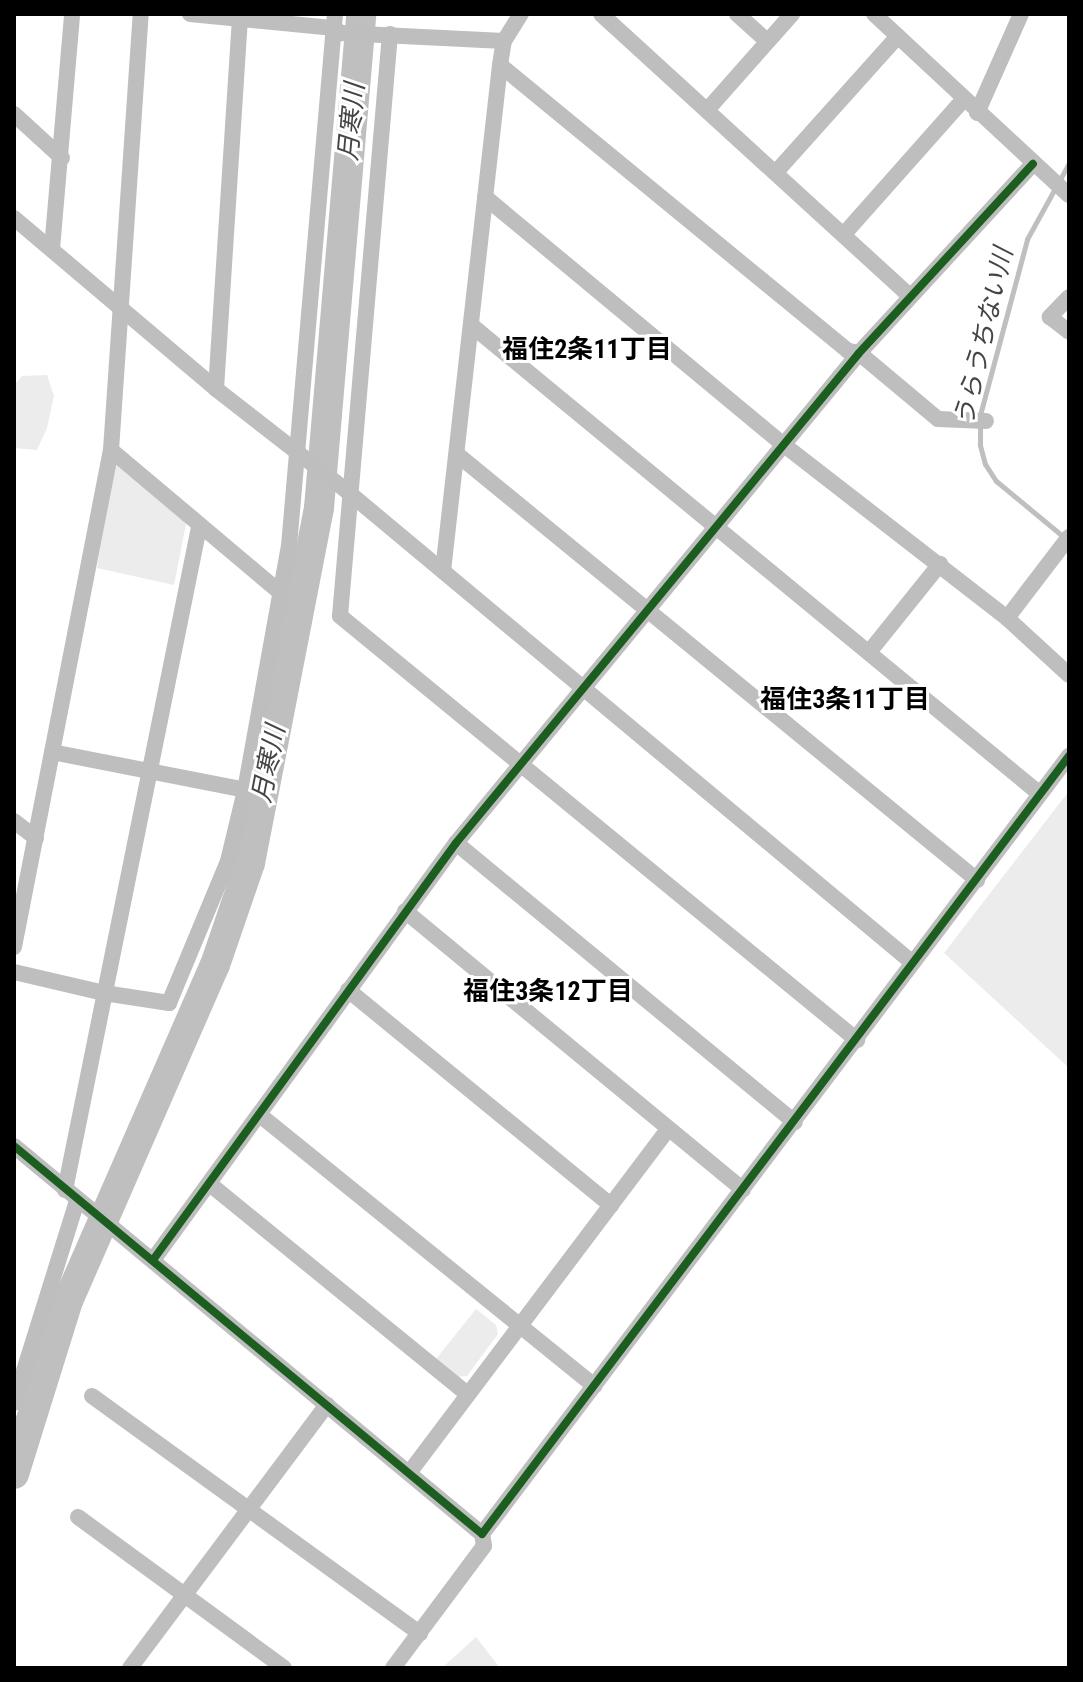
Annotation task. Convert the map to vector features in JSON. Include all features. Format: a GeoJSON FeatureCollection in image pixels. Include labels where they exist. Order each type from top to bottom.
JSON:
{"type":"FeatureCollection","features":[{"type":"Feature","properties":{"kind":"street"},"geometry":{"type":"LineString","coordinates":[[52,249],[72,14]]}},
{"type":"Feature","properties":{"kind":"street"},"geometry":{"type":"LineString","coordinates":[[14,947],[111,450],[141,14]]}},
{"type":"Feature","properties":{"kind":"street"},"geometry":{"type":"LineString","coordinates":[[190,14],[337,25],[386,35],[504,41]]}},
{"type":"Feature","properties":{"kind":"street"},"geometry":{"type":"LineString","coordinates":[[443,571],[500,65],[504,41],[521,14]]}},
{"type":"Feature","properties":{"kind":"street"},"geometry":{"type":"LineString","coordinates":[[601,14],[845,233],[910,296]]}},
{"type":"Feature","properties":{"kind":"street"},"geometry":{"type":"LineString","coordinates":[[737,14],[767,41]]}},
{"type":"Feature","properties":{"kind":"street"},"geometry":{"type":"LineString","coordinates":[[708,109],[792,14]]}},
{"type":"Feature","properties":{"kind":"street"},"geometry":{"type":"LineString","coordinates":[[874,14],[977,113],[1068,194]]}},
{"type":"Feature","properties":{"kind":"street"},"geometry":{"type":"LineString","coordinates":[[977,113],[1021,14]]}},
{"type":"Feature","properties":{"kind":"street"},"geometry":{"type":"LineString","coordinates":[[216,389],[240,16]]}},
{"type":"Feature","properties":{"kind":"street"},"geometry":{"type":"LineString","coordinates":[[14,972],[104,993],[169,1003],[228,861],[245,790],[289,546],[300,454],[337,25]]}},
{"type":"Feature","properties":{"kind":"street"},"geometry":{"type":"LineString","coordinates":[[386,35],[345,490],[340,616],[857,1040]]}},
{"type":"Feature","properties":{"kind":"street"},"geometry":{"type":"LineString","coordinates":[[777,171],[898,36]]}},
{"type":"Feature","properties":{"kind":"street"},"geometry":{"type":"LineString","coordinates":[[500,65],[848,351],[859,353],[938,419],[986,421]]}},
{"type":"Feature","properties":{"kind":"street"},"geometry":{"type":"LineString","coordinates":[[845,233],[964,99]]}},
{"type":"Feature","properties":{"kind":"street"},"geometry":{"type":"LineString","coordinates":[[14,114],[62,158]]}},
{"type":"Feature","properties":{"kind":"street"},"geometry":{"type":"LineString","coordinates":[[153,1260],[211,1185],[456,843],[859,353],[1033,164]]}},
{"type":"Feature","properties":{"kind":"street"},"geometry":{"type":"LineString","coordinates":[[485,197],[784,445],[1007,618],[1069,675]]}},
{"type":"Feature","properties":{"kind":"street"},"geometry":{"type":"LineString","coordinates":[[14,218],[216,389],[345,490],[913,963]]}},
{"type":"Feature","properties":{"kind":"street"},"geometry":{"type":"LineString","coordinates":[[1069,297],[1050,317],[1069,332]]}},
{"type":"Feature","properties":{"kind":"street"},"geometry":{"type":"LineString","coordinates":[[471,325],[1040,794]]}},
{"type":"Feature","properties":{"kind":"street"},"geometry":{"type":"LineString","coordinates":[[111,450],[281,593]]}},
{"type":"Feature","properties":{"kind":"street"},"geometry":{"type":"LineString","coordinates":[[458,455],[977,880]]}},
{"type":"Feature","properties":{"kind":"street"},"geometry":{"type":"LineString","coordinates":[[14,1401],[77,1201],[104,993],[199,527]]}},
{"type":"Feature","properties":{"kind":"street"},"geometry":{"type":"LineString","coordinates":[[1007,618],[1065,542]]}},
{"type":"Feature","properties":{"kind":"street"},"geometry":{"type":"LineString","coordinates":[[870,651],[940,564]]}},
{"type":"Feature","properties":{"kind":"street"},"geometry":{"type":"LineString","coordinates":[[52,752],[245,790]]}},
{"type":"Feature","properties":{"kind":"street"},"geometry":{"type":"LineString","coordinates":[[482,1534],[1069,756]]}},
{"type":"Feature","properties":{"kind":"street"},"geometry":{"type":"LineString","coordinates":[[14,821],[36,838]]}},
{"type":"Feature","properties":{"kind":"street"},"geometry":{"type":"LineString","coordinates":[[456,843],[795,1122]]}},
{"type":"Feature","properties":{"kind":"street"},"geometry":{"type":"LineString","coordinates":[[405,911],[743,1190]]}},
{"type":"Feature","properties":{"kind":"street"},"geometry":{"type":"LineString","coordinates":[[348,990],[611,1205]]}},
{"type":"Feature","properties":{"kind":"street"},"geometry":{"type":"LineString","coordinates":[[261,1116],[594,1386]]}},
{"type":"Feature","properties":{"kind":"street"},"geometry":{"type":"LineString","coordinates":[[409,1473],[668,1129]]}},
{"type":"Feature","properties":{"kind":"street"},"geometry":{"type":"LineString","coordinates":[[14,1146],[482,1534],[484,1546],[393,1668]]}},
{"type":"Feature","properties":{"kind":"street"},"geometry":{"type":"LineString","coordinates":[[211,1185],[467,1394]]}},
{"type":"Feature","properties":{"kind":"street"},"geometry":{"type":"LineString","coordinates":[[92,1396],[420,1633]]}},
{"type":"Feature","properties":{"kind":"street"},"geometry":{"type":"LineString","coordinates":[[130,1668],[327,1405]]}},
{"type":"Feature","properties":{"kind":"street"},"geometry":{"type":"LineString","coordinates":[[78,1517],[284,1668]]}},
{"type":"Feature","properties":{"kind":"shaded area"},"geometry":{"type":"Polygon","coordinates":[[[47,375],[54,396],[47,428],[37,450],[14,448],[14,385],[22,376],[47,375]]]}},
{"type":"Feature","properties":{"kind":"shaded area"},"geometry":{"type":"Polygon","coordinates":[[[113,458],[187,519],[174,585],[97,568],[113,458]]]}},
{"type":"Feature","properties":{"kind":"shaded area"},"geometry":{"type":"Polygon","coordinates":[[[1069,791],[1069,1068],[944,953],[1069,791]]]}},
{"type":"Feature","properties":{"kind":"shaded area"},"geometry":{"type":"Polygon","coordinates":[[[476,1309],[496,1325],[498,1334],[467,1376],[458,1377],[436,1359],[476,1309]]]}},
{"type":"Feature","properties":{"kind":"shaded area"},"geometry":{"type":"Polygon","coordinates":[[[476,1637],[500,1668],[442,1668],[476,1637]]]}},
{"type":"Feature","properties":{"kind":"waterway","name":"月寒川"},"geometry":{"type":"LineString","coordinates":[[14,1474],[68,1301],[215,965],[250,863],[319,508],[361,14]]}},
{"type":"Feature","properties":{"kind":"waterway","name":"うらうちない川"},"geometry":{"type":"LineString","coordinates":[[1065,538],[996,481],[985,464],[980,445],[980,415],[1027,239],[1069,163]]}},
{"type":"Feature","properties":{"kind":"cycle path"},"geometry":{"type":"LineString","coordinates":[[153,1260],[456,843],[859,353],[1033,164]]}},
{"type":"Feature","properties":{"kind":"cycle path"},"geometry":{"type":"LineString","coordinates":[[14,1146],[482,1534],[1069,756]]}},
{"type":"Feature","properties":{"kind":"district","name":"福住2条11丁目"},"geometry":{"type":"Point","coordinates":[587,350]}},
{"type":"Feature","properties":{"kind":"district","name":"福住3条11丁目"},"geometry":{"type":"Point","coordinates":[845,700]}},
{"type":"Feature","properties":{"kind":"district","name":"福住3条12丁目"},"geometry":{"type":"Point","coordinates":[548,992]}}]}
